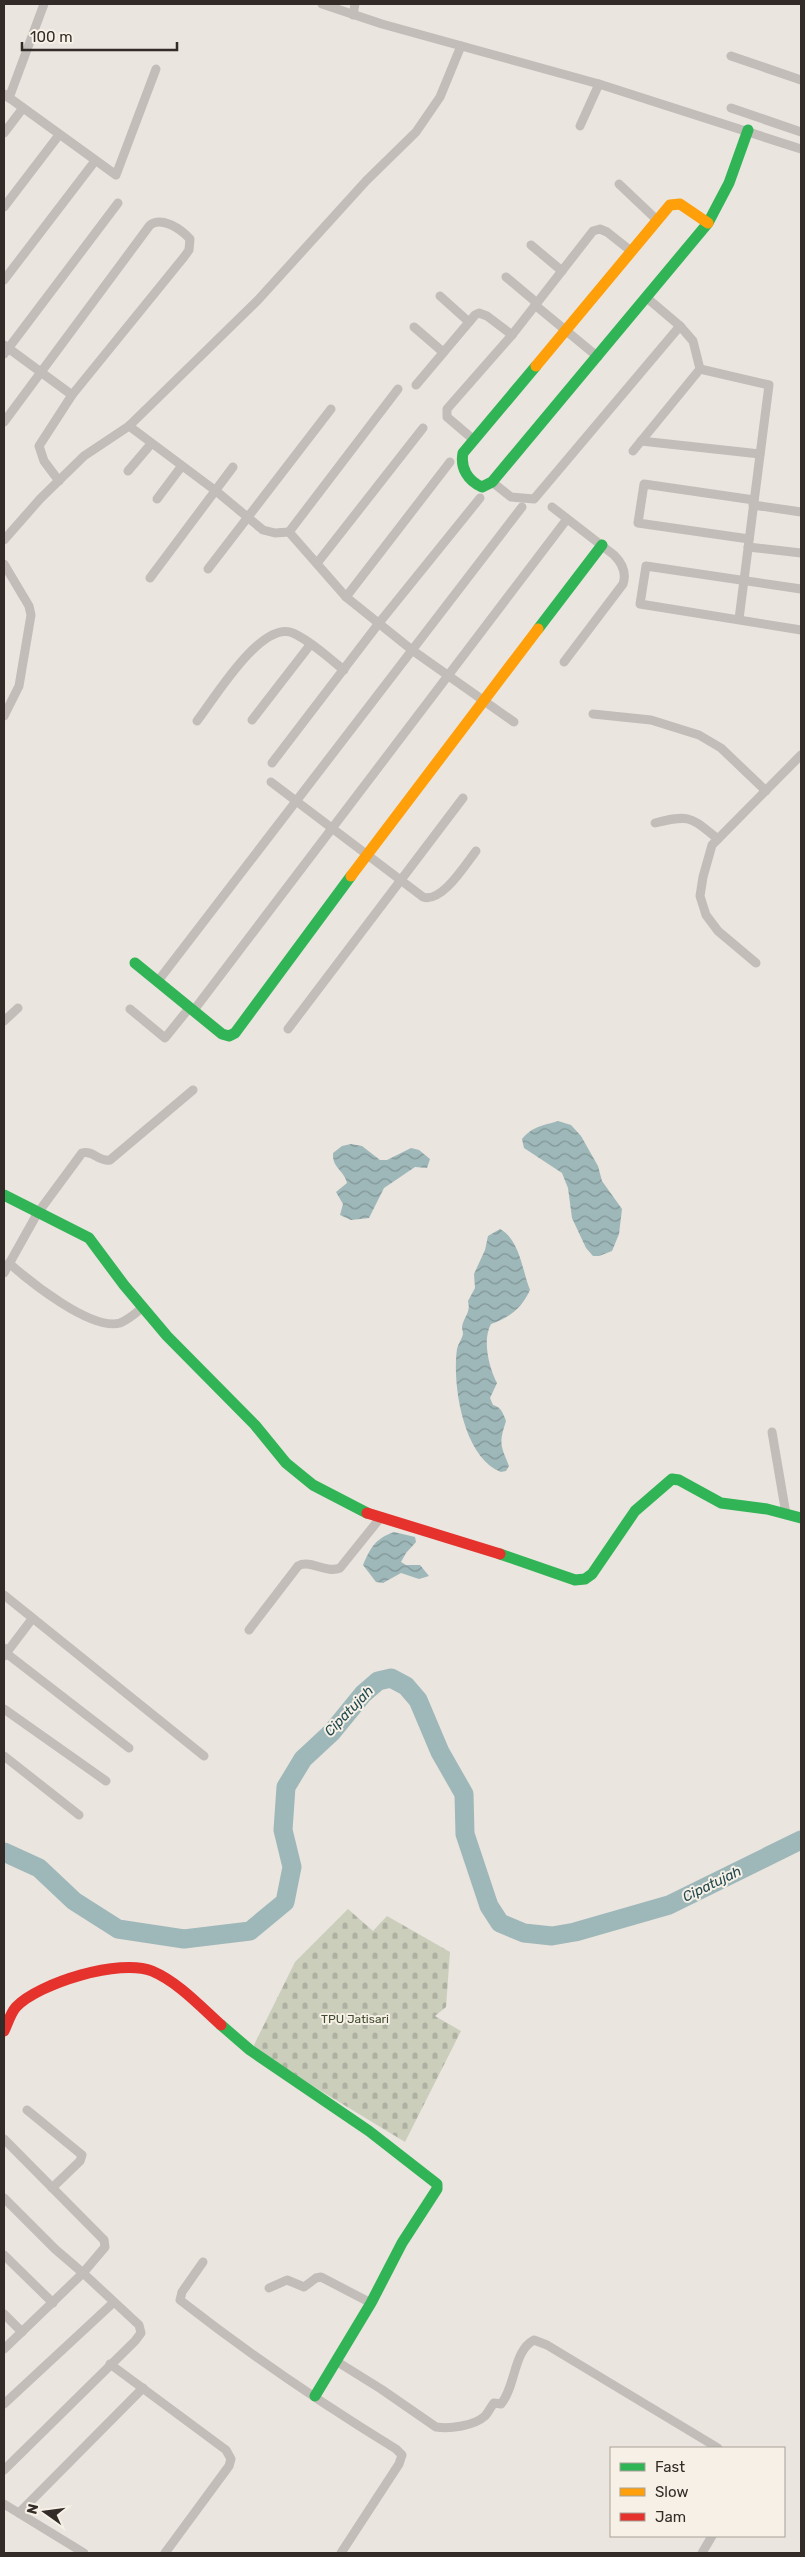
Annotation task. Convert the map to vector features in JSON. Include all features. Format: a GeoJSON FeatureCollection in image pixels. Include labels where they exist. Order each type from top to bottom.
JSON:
{"type":"FeatureCollection","features":[{"type":"Feature","properties":{"kind":"street"},"geometry":{"type":"LineString","coordinates":[[44,4],[6,96],[114,175],[118,173],[156,70]]}},
{"type":"Feature","properties":{"kind":"street"},"geometry":{"type":"LineString","coordinates":[[322,4],[353,15],[599,84],[801,148]]}},
{"type":"Feature","properties":{"kind":"street"},"geometry":{"type":"LineString","coordinates":[[353,15],[355,4]]}},
{"type":"Feature","properties":{"kind":"street"},"geometry":{"type":"LineString","coordinates":[[4,540],[84,456],[129,426],[258,300],[366,181],[416,132],[440,97],[461,46]]}},
{"type":"Feature","properties":{"kind":"street"},"geometry":{"type":"LineString","coordinates":[[731,56],[801,80]]}},
{"type":"Feature","properties":{"kind":"street"},"geometry":{"type":"LineString","coordinates":[[580,126],[599,84]]}},
{"type":"Feature","properties":{"kind":"street"},"geometry":{"type":"LineString","coordinates":[[4,133],[23,108]]}},
{"type":"Feature","properties":{"kind":"street"},"geometry":{"type":"LineString","coordinates":[[731,108],[801,132]]}},
{"type":"Feature","properties":{"kind":"street"},"geometry":{"type":"LineString","coordinates":[[708,223],[676,203],[670,205],[656,220],[463,453],[463,466],[475,484],[486,486],[492,482],[708,223],[729,183],[748,130]]}},
{"type":"Feature","properties":{"kind":"street"},"geometry":{"type":"LineString","coordinates":[[4,207],[59,134]]}},
{"type":"Feature","properties":{"kind":"street"},"geometry":{"type":"LineString","coordinates":[[4,280],[95,161]]}},
{"type":"Feature","properties":{"kind":"street"},"geometry":{"type":"LineString","coordinates":[[619,184],[656,220]]}},
{"type":"Feature","properties":{"kind":"street"},"geometry":{"type":"LineString","coordinates":[[72,396],[5,349],[118,203]]}},
{"type":"Feature","properties":{"kind":"street"},"geometry":{"type":"LineString","coordinates":[[4,422],[150,225],[156,221],[163,222],[187,235],[190,239],[190,246],[184,257],[72,396],[39,446],[44,461],[59,481]]}},
{"type":"Feature","properties":{"kind":"street"},"geometry":{"type":"LineString","coordinates":[[474,440],[447,417],[447,409],[512,334],[596,229],[608,232],[631,251]]}},
{"type":"Feature","properties":{"kind":"street"},"geometry":{"type":"LineString","coordinates":[[531,245],[562,271]]}},
{"type":"Feature","properties":{"kind":"street"},"geometry":{"type":"LineString","coordinates":[[506,277],[598,357]]}},
{"type":"Feature","properties":{"kind":"street"},"geometry":{"type":"LineString","coordinates":[[440,296],[469,322]]}},
{"type":"Feature","properties":{"kind":"street"},"geometry":{"type":"LineString","coordinates":[[647,298],[680,326],[693,341],[700,369]]}},
{"type":"Feature","properties":{"kind":"street"},"geometry":{"type":"LineString","coordinates":[[416,385],[475,315],[482,314],[512,334]]}},
{"type":"Feature","properties":{"kind":"street"},"geometry":{"type":"LineString","coordinates":[[492,482],[511,497],[534,498],[680,326]]}},
{"type":"Feature","properties":{"kind":"street"},"geometry":{"type":"LineString","coordinates":[[414,327],[443,352]]}},
{"type":"Feature","properties":{"kind":"street"},"geometry":{"type":"LineString","coordinates":[[633,451],[700,369]]}},
{"type":"Feature","properties":{"kind":"street"},"geometry":{"type":"LineString","coordinates":[[700,369],[768,385],[739,619]]}},
{"type":"Feature","properties":{"kind":"street"},"geometry":{"type":"LineString","coordinates":[[129,426],[216,491],[263,530],[275,533],[289,532],[398,388]]}},
{"type":"Feature","properties":{"kind":"street"},"geometry":{"type":"LineString","coordinates":[[208,569],[331,409]]}},
{"type":"Feature","properties":{"kind":"street"},"geometry":{"type":"LineString","coordinates":[[318,562],[423,428]]}},
{"type":"Feature","properties":{"kind":"street"},"geometry":{"type":"LineString","coordinates":[[641,441],[760,454]]}},
{"type":"Feature","properties":{"kind":"street"},"geometry":{"type":"LineString","coordinates":[[128,472],[151,444]]}},
{"type":"Feature","properties":{"kind":"street"},"geometry":{"type":"LineString","coordinates":[[346,597],[450,462]]}},
{"type":"Feature","properties":{"kind":"street"},"geometry":{"type":"LineString","coordinates":[[156,499],[182,467]]}},
{"type":"Feature","properties":{"kind":"street"},"geometry":{"type":"LineString","coordinates":[[150,578],[233,467]]}},
{"type":"Feature","properties":{"kind":"street"},"geometry":{"type":"LineString","coordinates":[[801,512],[754,502],[644,484],[638,524],[801,553]]}},
{"type":"Feature","properties":{"kind":"street"},"geometry":{"type":"LineString","coordinates":[[272,763],[379,623],[480,498]]}},
{"type":"Feature","properties":{"kind":"street"},"geometry":{"type":"LineString","coordinates":[[158,981],[522,507]]}},
{"type":"Feature","properties":{"kind":"street"},"geometry":{"type":"LineString","coordinates":[[552,507],[622,562],[625,579],[564,662]]}},
{"type":"Feature","properties":{"kind":"street"},"geometry":{"type":"LineString","coordinates":[[130,1009],[165,1038],[192,1009],[567,519]]}},
{"type":"Feature","properties":{"kind":"street"},"geometry":{"type":"LineString","coordinates":[[289,532],[318,562],[346,597],[412,650],[514,722]]}},
{"type":"Feature","properties":{"kind":"street"},"geometry":{"type":"LineString","coordinates":[[135,963],[222,1034],[229,1036],[235,1033],[366,855],[602,545]]}},
{"type":"Feature","properties":{"kind":"street"},"geometry":{"type":"LineString","coordinates":[[4,564],[29,606],[31,615],[19,686],[4,716]]}},
{"type":"Feature","properties":{"kind":"street"},"geometry":{"type":"LineString","coordinates":[[801,589],[646,566],[640,604],[801,630]]}},
{"type":"Feature","properties":{"kind":"street"},"geometry":{"type":"LineString","coordinates":[[197,722],[250,652],[262,640],[278,632],[298,635],[344,670]]}},
{"type":"Feature","properties":{"kind":"street"},"geometry":{"type":"LineString","coordinates":[[252,720],[310,645]]}},
{"type":"Feature","properties":{"kind":"street"},"geometry":{"type":"LineString","coordinates":[[593,714],[651,720],[699,735],[720,748],[766,791]]}},
{"type":"Feature","properties":{"kind":"street"},"geometry":{"type":"LineString","coordinates":[[756,963],[718,931],[706,916],[700,896],[703,877],[712,845],[801,755]]}},
{"type":"Feature","properties":{"kind":"street"},"geometry":{"type":"LineString","coordinates":[[271,782],[423,897],[431,898],[447,887],[476,851]]}},
{"type":"Feature","properties":{"kind":"street"},"geometry":{"type":"LineString","coordinates":[[288,1029],[463,798]]}},
{"type":"Feature","properties":{"kind":"street"},"geometry":{"type":"LineString","coordinates":[[655,823],[681,816],[687,817],[718,839]]}},
{"type":"Feature","properties":{"kind":"street"},"geometry":{"type":"LineString","coordinates":[[4,1021],[18,1008]]}},
{"type":"Feature","properties":{"kind":"street"},"geometry":{"type":"LineString","coordinates":[[4,1273],[8,1263],[38,1214],[82,1153],[89,1152],[102,1160],[110,1160],[193,1090]]}},
{"type":"Feature","properties":{"kind":"street"},"geometry":{"type":"LineString","coordinates":[[4,1194],[38,1214],[63,1223],[90,1238],[142,1308],[255,1425],[297,1473],[341,1502],[381,1517],[461,1541],[575,1580],[585,1579],[592,1574],[635,1511],[672,1479],[679,1480],[710,1500],[801,1518]]}},
{"type":"Feature","properties":{"kind":"street"},"geometry":{"type":"LineString","coordinates":[[8,1263],[27,1280],[62,1305],[106,1323],[118,1323],[142,1308]]}},
{"type":"Feature","properties":{"kind":"street"},"geometry":{"type":"LineString","coordinates":[[772,1432],[786,1514]]}},
{"type":"Feature","properties":{"kind":"street"},"geometry":{"type":"LineString","coordinates":[[249,1630],[298,1566],[305,1564],[332,1570],[340,1568],[365,1540],[381,1517]]}},
{"type":"Feature","properties":{"kind":"street"},"geometry":{"type":"LineString","coordinates":[[4,1594],[32,1619],[204,1756]]}},
{"type":"Feature","properties":{"kind":"street"},"geometry":{"type":"LineString","coordinates":[[32,1619],[5,1652],[129,1748]]}},
{"type":"Feature","properties":{"kind":"street"},"geometry":{"type":"LineString","coordinates":[[4,1709],[106,1781]]}},
{"type":"Feature","properties":{"kind":"street"},"geometry":{"type":"LineString","coordinates":[[4,1756],[79,1814]]}},
{"type":"Feature","properties":{"kind":"street"},"geometry":{"type":"LineString","coordinates":[[4,2031],[12,2013],[22,2002],[93,1970],[142,1968],[151,1970],[169,1981],[249,2049],[379,2137],[437,2184],[437,2189],[402,2243],[371,2303],[315,2396]]}},
{"type":"Feature","properties":{"kind":"street"},"geometry":{"type":"LineString","coordinates":[[27,2110],[82,2156],[80,2161],[52,2188]]}},
{"type":"Feature","properties":{"kind":"street"},"geometry":{"type":"LineString","coordinates":[[4,2139],[105,2243],[103,2249],[83,2273],[4,2349]]}},
{"type":"Feature","properties":{"kind":"street"},"geometry":{"type":"LineString","coordinates":[[4,2198],[55,2249],[139,2325],[141,2333],[4,2470]]}},
{"type":"Feature","properties":{"kind":"street"},"geometry":{"type":"LineString","coordinates":[[4,2255],[53,2303]]}},
{"type":"Feature","properties":{"kind":"street"},"geometry":{"type":"LineString","coordinates":[[203,2262],[182,2293],[180,2300],[224,2334],[396,2449],[402,2455],[402,2460],[341,2553]]}},
{"type":"Feature","properties":{"kind":"street"},"geometry":{"type":"LineString","coordinates":[[270,2288],[288,2280],[304,2287],[316,2278],[322,2277],[371,2303]]}},
{"type":"Feature","properties":{"kind":"street"},"geometry":{"type":"LineString","coordinates":[[4,2404],[114,2302]]}},
{"type":"Feature","properties":{"kind":"street"},"geometry":{"type":"LineString","coordinates":[[4,2314],[22,2332]]}},
{"type":"Feature","properties":{"kind":"street"},"geometry":{"type":"LineString","coordinates":[[336,2361],[436,2427],[445,2428],[465,2424],[485,2416],[494,2403],[501,2404],[510,2388],[521,2354],[528,2343],[534,2340],[547,2345],[604,2378],[716,2447]]}},
{"type":"Feature","properties":{"kind":"street"},"geometry":{"type":"LineString","coordinates":[[110,2364],[226,2450],[230,2459],[229,2466],[165,2553]]}},
{"type":"Feature","properties":{"kind":"street"},"geometry":{"type":"LineString","coordinates":[[19,2512],[143,2388]]}},
{"type":"Feature","properties":{"kind":"street"},"geometry":{"type":"LineString","coordinates":[[4,2504],[84,2553]]}},
{"type":"Feature","properties":{"kind":"street"},"geometry":{"type":"LineString","coordinates":[[702,2553],[711,2537]]}},
{"type":"Feature","properties":{"kind":"green space","name":"TPU Jatisari"},"geometry":{"type":"Polygon","coordinates":[[[348,1909],[373,1931],[387,1916],[450,1952],[446,2007],[435,2016],[461,2031],[405,2142],[252,2049],[295,1962],[348,1909]]]}},
{"type":"Feature","properties":{"kind":"water"},"geometry":{"type":"Polygon","coordinates":[[[558,1121],[571,1125],[581,1136],[598,1166],[602,1181],[622,1209],[619,1234],[612,1251],[599,1256],[593,1256],[586,1248],[572,1218],[568,1188],[562,1173],[524,1148],[522,1139],[530,1131],[558,1121]]]}},
{"type":"Feature","properties":{"kind":"water"},"geometry":{"type":"Polygon","coordinates":[[[351,1144],[362,1146],[380,1160],[387,1160],[411,1148],[419,1150],[430,1159],[427,1168],[415,1167],[384,1188],[369,1218],[351,1220],[340,1215],[343,1204],[336,1192],[347,1183],[334,1162],[333,1153],[342,1146],[351,1144]]]}},
{"type":"Feature","properties":{"kind":"water"},"geometry":{"type":"Polygon","coordinates":[[[500,1229],[512,1240],[520,1256],[530,1290],[514,1312],[491,1324],[488,1331],[489,1362],[497,1383],[490,1398],[493,1405],[501,1411],[506,1421],[501,1444],[509,1466],[506,1471],[501,1472],[488,1464],[477,1452],[469,1436],[463,1418],[456,1381],[457,1349],[463,1334],[464,1320],[469,1309],[468,1301],[475,1288],[474,1274],[485,1250],[488,1236],[500,1229]]]}},
{"type":"Feature","properties":{"kind":"water"},"geometry":{"type":"Polygon","coordinates":[[[394,1532],[415,1537],[416,1542],[401,1562],[406,1565],[420,1565],[429,1576],[419,1579],[401,1573],[383,1583],[376,1582],[363,1565],[374,1544],[394,1532]]]}},
{"type":"Feature","properties":{"kind":"waterway","name":"Cipatujah"},"geometry":{"type":"LineString","coordinates":[[4,1852],[39,1868],[74,1901],[118,1929],[184,1939],[250,1931],[285,1902],[292,1867],[283,1830],[286,1787],[303,1759],[332,1732],[363,1694],[378,1681],[391,1678],[406,1686],[418,1700],[440,1752],[464,1794],[465,1834],[489,1906],[500,1923],[524,1933],[552,1936],[575,1932],[669,1905],[801,1840]]}},
{"type":"Feature","properties":{"kind":"traffic: fast"},"geometry":{"type":"LineString","coordinates":[[536,366],[463,453],[462,459],[466,473],[469,478],[482,487],[492,482],[708,223],[729,183],[748,130]]}},
{"type":"Feature","properties":{"kind":"traffic: fast"},"geometry":{"type":"LineString","coordinates":[[538,629],[602,545]]}},
{"type":"Feature","properties":{"kind":"traffic: fast"},"geometry":{"type":"LineString","coordinates":[[135,963],[222,1034],[229,1036],[235,1033],[351,876]]}},
{"type":"Feature","properties":{"kind":"traffic: fast"},"geometry":{"type":"LineString","coordinates":[[4,1195],[89,1238],[124,1285],[167,1336],[255,1425],[286,1463],[313,1485],[367,1513]]}},
{"type":"Feature","properties":{"kind":"traffic: fast"},"geometry":{"type":"LineString","coordinates":[[500,1554],[575,1580],[585,1579],[592,1574],[635,1511],[672,1479],[679,1480],[721,1503],[767,1509],[801,1518]]}},
{"type":"Feature","properties":{"kind":"traffic: fast"},"geometry":{"type":"LineString","coordinates":[[221,2025],[250,2050],[369,2131],[437,2184],[437,2189],[402,2243],[371,2303],[315,2396]]}},
{"type":"Feature","properties":{"kind":"traffic: slow"},"geometry":{"type":"LineString","coordinates":[[536,366],[670,205],[680,204],[708,223]]}},
{"type":"Feature","properties":{"kind":"traffic: slow"},"geometry":{"type":"LineString","coordinates":[[351,876],[538,629]]}},
{"type":"Feature","properties":{"kind":"traffic: jam"},"geometry":{"type":"LineString","coordinates":[[367,1513],[500,1554]]}},
{"type":"Feature","properties":{"kind":"traffic: jam"},"geometry":{"type":"LineString","coordinates":[[4,2031],[16,2007],[42,1989],[81,1975],[120,1968],[138,1968],[152,1971],[171,1981],[221,2025]]}}]}
